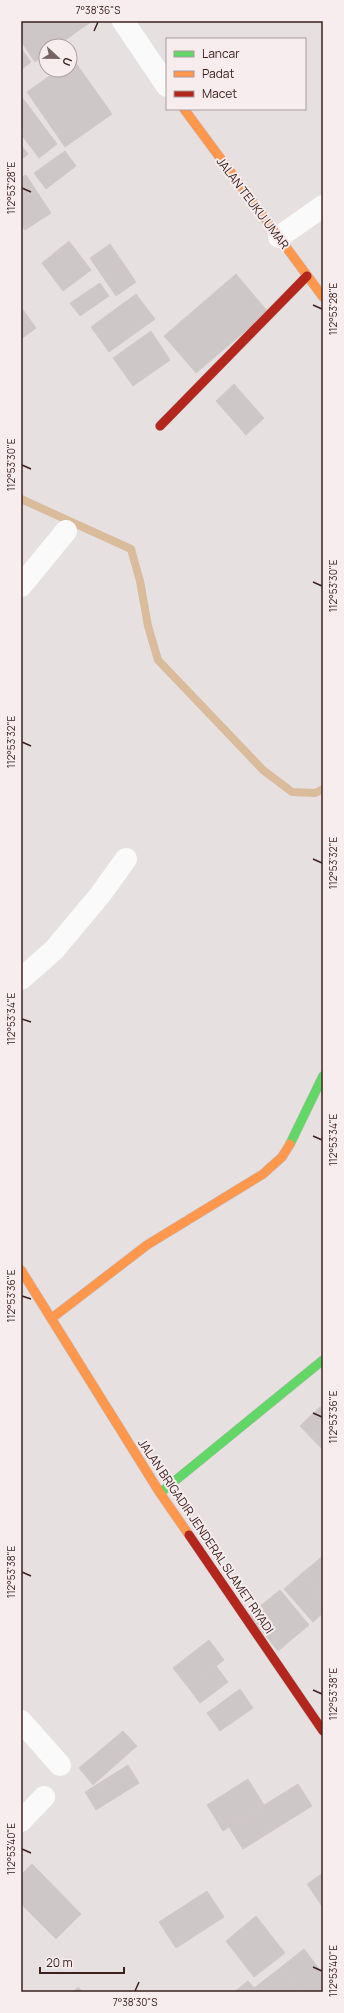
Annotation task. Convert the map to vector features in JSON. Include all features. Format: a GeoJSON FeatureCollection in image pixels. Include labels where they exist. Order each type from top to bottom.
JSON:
{"type":"FeatureCollection","features":[{"type":"Feature","properties":{"kind":"street"},"geometry":{"type":"LineString","coordinates":[[123,21],[166,85]]}},
{"type":"Feature","properties":{"kind":"street","name":"JALAN TEUKU UMAR"},"geometry":{"type":"LineString","coordinates":[[185,110],[323,297]]}},
{"type":"Feature","properties":{"kind":"street"},"geometry":{"type":"LineString","coordinates":[[279,237],[323,206]]}},
{"type":"Feature","properties":{"kind":"street"},"geometry":{"type":"LineString","coordinates":[[160,426],[307,276]]}},
{"type":"Feature","properties":{"kind":"street"},"geometry":{"type":"LineString","coordinates":[[21,586],[66,531]]}},
{"type":"Feature","properties":{"kind":"street"},"geometry":{"type":"LineString","coordinates":[[21,979],[54,950],[100,895],[126,858]]}},
{"type":"Feature","properties":{"kind":"street"},"geometry":{"type":"LineString","coordinates":[[52,1318],[147,1245],[263,1174],[282,1157],[286,1151],[323,1076]]}},
{"type":"Feature","properties":{"kind":"street","name":"JALAN BRIGADIR JENDERAL SLAMET RIYADI"},"geometry":{"type":"LineString","coordinates":[[21,1270],[160,1493],[323,1731]]}},
{"type":"Feature","properties":{"kind":"street"},"geometry":{"type":"LineString","coordinates":[[160,1493],[323,1360]]}},
{"type":"Feature","properties":{"kind":"street"},"geometry":{"type":"LineString","coordinates":[[21,1721],[60,1765]]}},
{"type":"Feature","properties":{"kind":"street"},"geometry":{"type":"LineString","coordinates":[[21,1821],[44,1797]]}},
{"type":"Feature","properties":{"kind":"building"},"geometry":{"type":"Polygon","coordinates":[[[21,21],[92,21],[68,38],[38,38],[38,60],[35,62],[21,41],[21,21]]]}},
{"type":"Feature","properties":{"kind":"building"},"geometry":{"type":"Polygon","coordinates":[[[21,48],[31,62],[21,70],[21,48]]]}},
{"type":"Feature","properties":{"kind":"building"},"geometry":{"type":"Polygon","coordinates":[[[78,66],[112,114],[65,147],[27,92],[47,78],[78,78],[78,66]]]}},
{"type":"Feature","properties":{"kind":"building"},"geometry":{"type":"Polygon","coordinates":[[[21,96],[57,144],[39,158],[21,134],[21,96]]]}},
{"type":"Feature","properties":{"kind":"building"},"geometry":{"type":"Polygon","coordinates":[[[21,145],[28,154],[21,160],[21,145]]]}},
{"type":"Feature","properties":{"kind":"building"},"geometry":{"type":"Polygon","coordinates":[[[65,151],[76,166],[46,189],[34,173],[65,151]]]}},
{"type":"Feature","properties":{"kind":"building"},"geometry":{"type":"Polygon","coordinates":[[[26,175],[51,213],[25,230],[21,225],[21,178],[26,175]]]}},
{"type":"Feature","properties":{"kind":"building"},"geometry":{"type":"Polygon","coordinates":[[[69,241],[91,270],[63,291],[42,263],[69,241]]]}},
{"type":"Feature","properties":{"kind":"building"},"geometry":{"type":"Polygon","coordinates":[[[110,244],[136,282],[116,296],[90,258],[110,244]]]}},
{"type":"Feature","properties":{"kind":"building"},"geometry":{"type":"Polygon","coordinates":[[[236,274],[268,312],[196,373],[164,336],[236,274]]]}},
{"type":"Feature","properties":{"kind":"building"},"geometry":{"type":"Polygon","coordinates":[[[100,283],[109,296],[80,316],[70,303],[100,283]]]}},
{"type":"Feature","properties":{"kind":"building"},"geometry":{"type":"Polygon","coordinates":[[[136,294],[155,319],[109,352],[91,327],[136,294]]]}},
{"type":"Feature","properties":{"kind":"building"},"geometry":{"type":"Polygon","coordinates":[[[21,307],[36,328],[21,339],[21,307]]]}},
{"type":"Feature","properties":{"kind":"building"},"geometry":{"type":"Polygon","coordinates":[[[151,331],[170,360],[133,386],[113,358],[151,331]]]}},
{"type":"Feature","properties":{"kind":"building"},"geometry":{"type":"Polygon","coordinates":[[[234,384],[264,418],[246,435],[216,401],[234,384]]]}},
{"type":"Feature","properties":{"kind":"building"},"geometry":{"type":"Polygon","coordinates":[[[320,1407],[323,1410],[323,1450],[300,1426],[320,1407]]]}},
{"type":"Feature","properties":{"kind":"building"},"geometry":{"type":"Polygon","coordinates":[[[323,1555],[323,1568],[317,1561],[323,1555]]]}},
{"type":"Feature","properties":{"kind":"building"},"geometry":{"type":"Polygon","coordinates":[[[317,1561],[323,1568],[323,1599],[301,1574],[317,1561]]]}},
{"type":"Feature","properties":{"kind":"building"},"geometry":{"type":"Polygon","coordinates":[[[301,1574],[323,1599],[323,1613],[313,1622],[284,1589],[301,1574]]]}},
{"type":"Feature","properties":{"kind":"building"},"geometry":{"type":"Polygon","coordinates":[[[280,1590],[309,1625],[278,1651],[249,1615],[280,1590]]]}},
{"type":"Feature","properties":{"kind":"building"},"geometry":{"type":"Polygon","coordinates":[[[209,1640],[224,1660],[188,1687],[173,1668],[209,1640]]]}},
{"type":"Feature","properties":{"kind":"building"},"geometry":{"type":"Polygon","coordinates":[[[216,1666],[228,1682],[200,1703],[188,1687],[216,1666]]]}},
{"type":"Feature","properties":{"kind":"building"},"geometry":{"type":"Polygon","coordinates":[[[240,1689],[253,1708],[220,1731],[207,1713],[240,1689]]]}},
{"type":"Feature","properties":{"kind":"building"},"geometry":{"type":"Polygon","coordinates":[[[123,1731],[137,1746],[93,1785],[79,1768],[123,1731]]]}},
{"type":"Feature","properties":{"kind":"building"},"geometry":{"type":"Polygon","coordinates":[[[128,1765],[139,1783],[96,1810],[85,1792],[128,1765]]]}},
{"type":"Feature","properties":{"kind":"building"},"geometry":{"type":"Polygon","coordinates":[[[248,1779],[264,1805],[223,1831],[207,1805],[248,1779]]]}},
{"type":"Feature","properties":{"kind":"building"},"geometry":{"type":"Polygon","coordinates":[[[298,1784],[312,1806],[243,1849],[229,1827],[298,1784]]]}},
{"type":"Feature","properties":{"kind":"building"},"geometry":{"type":"Polygon","coordinates":[[[32,1864],[81,1914],[56,1939],[21,1904],[21,1875],[32,1864]]]}},
{"type":"Feature","properties":{"kind":"building"},"geometry":{"type":"Polygon","coordinates":[[[323,1873],[323,1905],[322,1906],[307,1884],[323,1873]]]}},
{"type":"Feature","properties":{"kind":"building"},"geometry":{"type":"Polygon","coordinates":[[[207,1891],[224,1917],[176,1948],[159,1922],[207,1891]]]}},
{"type":"Feature","properties":{"kind":"building"},"geometry":{"type":"Polygon","coordinates":[[[256,1916],[285,1953],[254,1977],[226,1941],[256,1916]]]}},
{"type":"Feature","properties":{"kind":"building"},"geometry":{"type":"Polygon","coordinates":[[[304,1949],[323,1974],[323,1988],[318,1992],[299,1992],[280,1968],[304,1949]]]}},
{"type":"Feature","properties":{"kind":"building"},"geometry":{"type":"Polygon","coordinates":[[[280,1968],[299,1992],[258,1992],[254,1988],[280,1968]]]}},
{"type":"Feature","properties":{"kind":"building"},"geometry":{"type":"Polygon","coordinates":[[[248,1981],[258,1992],[234,1992],[248,1981]]]}},
{"type":"Feature","properties":{"kind":"building"},"geometry":{"type":"Polygon","coordinates":[[[78,1987],[83,1992],[73,1992],[78,1987]]]}},
{"type":"Feature","properties":{"kind":"waterway"},"geometry":{"type":"LineString","coordinates":[[21,499],[131,549],[140,581],[148,626],[158,660],[263,770],[292,792],[315,793],[323,789]]}},
{"type":"Feature","properties":{"kind":"traffic: fast"},"geometry":{"type":"LineString","coordinates":[[290,1144],[323,1076]]}},
{"type":"Feature","properties":{"kind":"traffic: fast"},"geometry":{"type":"LineString","coordinates":[[160,1493],[323,1360]]}},
{"type":"Feature","properties":{"kind":"traffic: slow"},"geometry":{"type":"LineString","coordinates":[[185,110],[323,297]]}},
{"type":"Feature","properties":{"kind":"traffic: slow"},"geometry":{"type":"LineString","coordinates":[[52,1318],[147,1245],[263,1174],[282,1157],[290,1144]]}},
{"type":"Feature","properties":{"kind":"traffic: slow"},"geometry":{"type":"LineString","coordinates":[[21,1270],[160,1493],[189,1535]]}},
{"type":"Feature","properties":{"kind":"traffic: jam"},"geometry":{"type":"LineString","coordinates":[[160,426],[307,276]]}},
{"type":"Feature","properties":{"kind":"traffic: jam"},"geometry":{"type":"LineString","coordinates":[[189,1535],[323,1731]]}}]}
